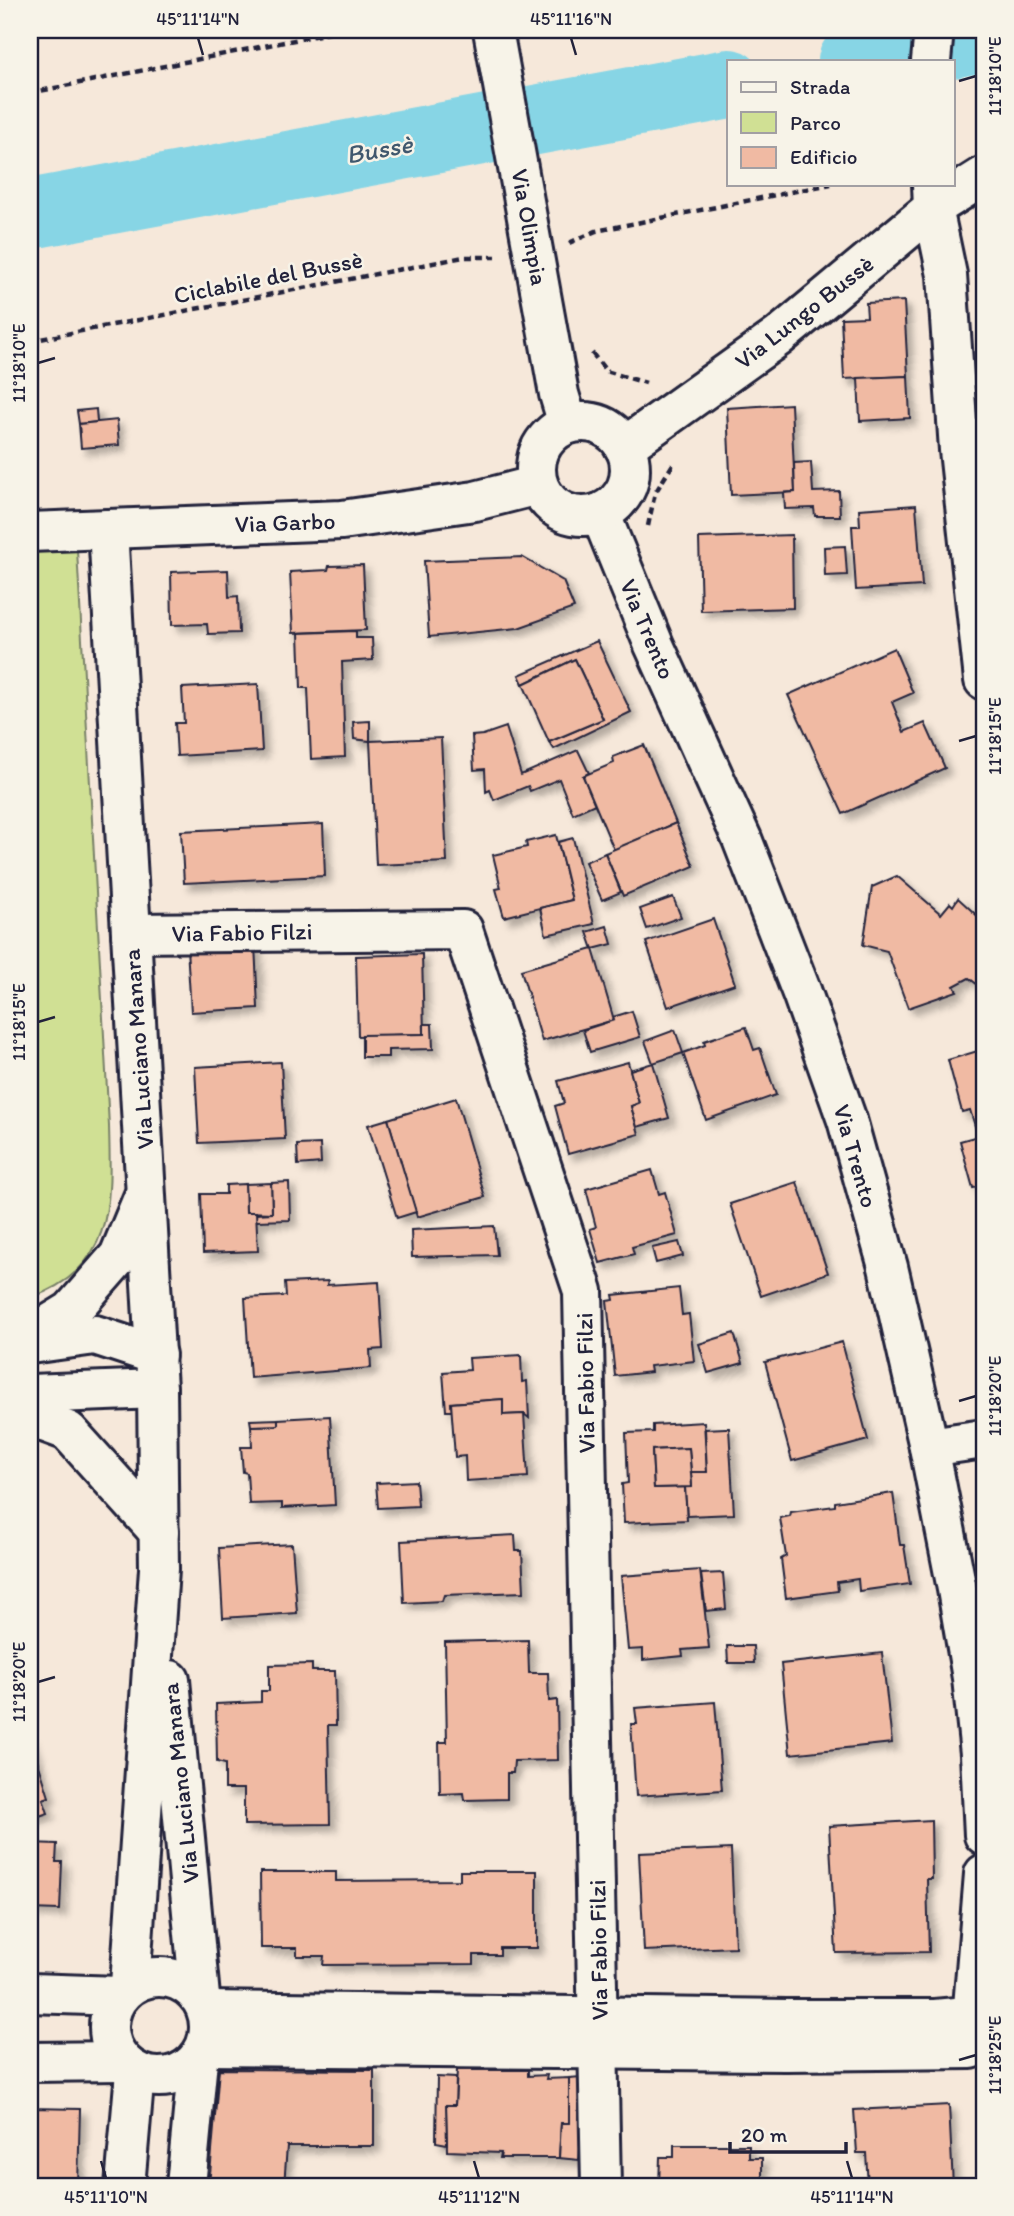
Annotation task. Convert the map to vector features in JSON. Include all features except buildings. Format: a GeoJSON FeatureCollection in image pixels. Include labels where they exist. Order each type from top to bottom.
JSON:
{"type":"FeatureCollection","features":[{"type":"Feature","properties":{"kind":"street"},"geometry":{"type":"LineString","coordinates":[[931,60],[934,30]]}},
{"type":"Feature","properties":{"kind":"street","name":"Via Olimpia"},"geometry":{"type":"LineString","coordinates":[[495,39],[559,394],[568,424]]}},
{"type":"Feature","properties":{"kind":"street","name":"Via Lungo Bussè"},"geometry":{"type":"LineString","coordinates":[[624,447],[778,337],[932,196],[984,176]]}},
{"type":"Feature","properties":{"kind":"street"},"geometry":{"type":"LineString","coordinates":[[932,196],[947,275],[959,450],[984,680]]}},
{"type":"Feature","properties":{"kind":"street"},"geometry":{"type":"LineString","coordinates":[[592,423],[607,429],[624,447],[631,469],[628,485],[620,500],[600,513],[575,516],[560,510],[547,499],[538,485],[539,453],[548,439],[568,424],[592,423]]}},
{"type":"Feature","properties":{"kind":"street","name":"Via Garbo"},"geometry":{"type":"LineString","coordinates":[[30,532],[342,520],[475,501],[538,485]]}},
{"type":"Feature","properties":{"kind":"street","name":"Via Trento"},"geometry":{"type":"LineString","coordinates":[[600,513],[654,645],[742,839],[802,993],[847,1120],[888,1267],[929,1447],[972,1678],[980,1754],[984,1835]]}},
{"type":"Feature","properties":{"kind":"street","name":"Via Luciano Manara"},"geometry":{"type":"LineString","coordinates":[[107,529],[157,1372],[159,1532],[159,1569],[125,1991]]}},
{"type":"Feature","properties":{"kind":"street","name":"Via Fabio Filzi"},"geometry":{"type":"LineString","coordinates":[[131,933],[463,930],[583,1291],[601,2186]]}},
{"type":"Feature","properties":{"kind":"street"},"geometry":{"type":"LineString","coordinates":[[30,1336],[71,1311],[119,1256],[147,1190]]}},
{"type":"Feature","properties":{"kind":"street"},"geometry":{"type":"LineString","coordinates":[[30,1344],[95,1335],[157,1372]]}},
{"type":"Feature","properties":{"kind":"street"},"geometry":{"type":"LineString","coordinates":[[30,1394],[157,1372]]}},
{"type":"Feature","properties":{"kind":"street"},"geometry":{"type":"LineString","coordinates":[[30,1417],[68,1431],[159,1532]]}},
{"type":"Feature","properties":{"kind":"street"},"geometry":{"type":"LineString","coordinates":[[929,1447],[984,1439]]}},
{"type":"Feature","properties":{"kind":"street","name":"Via Luciano Manara"},"geometry":{"type":"LineString","coordinates":[[159,1569],[203,2029],[186,2186]]}},
{"type":"Feature","properties":{"kind":"street"},"geometry":{"type":"LineString","coordinates":[[203,2029],[786,2035],[935,2019],[978,2037],[984,1874]]}},
{"type":"Feature","properties":{"kind":"street"},"geometry":{"type":"LineString","coordinates":[[30,2062],[129,2067],[152,2078],[169,2077],[185,2071],[203,2029],[189,1986],[160,1976],[144,1979],[125,1991],[112,2008],[109,2022],[114,2050],[129,2067],[125,2186]]}},
{"type":"Feature","properties":{"kind":"street"},"geometry":{"type":"LineString","coordinates":[[30,1993],[125,1991]]}},
{"type":"Feature","properties":{"kind":"path"},"geometry":{"type":"LineString","coordinates":[[30,93],[344,30]]}},
{"type":"Feature","properties":{"kind":"path"},"geometry":{"type":"LineString","coordinates":[[564,245],[596,231],[821,186]]}},
{"type":"Feature","properties":{"kind":"path","name":"Ciclabile del Bussè"},"geometry":{"type":"LineString","coordinates":[[30,341],[464,257],[501,257]]}},
{"type":"Feature","properties":{"kind":"path"},"geometry":{"type":"LineString","coordinates":[[584,343],[606,371],[644,384],[652,382]]}},
{"type":"Feature","properties":{"kind":"green space"},"geometry":{"type":"Polygon","coordinates":[[[77,550],[109,1126],[109,1181],[102,1230],[93,1251],[78,1269],[58,1285],[30,1298],[30,552],[77,550]]]}},
{"type":"Feature","properties":{"kind":"waterway","name":"Bussè"},"geometry":{"type":"LineString","coordinates":[[858,60],[984,37]]}},
{"type":"Feature","properties":{"kind":"waterway","name":"Bussè"},"geometry":{"type":"LineString","coordinates":[[30,214],[727,84]]}}]}
